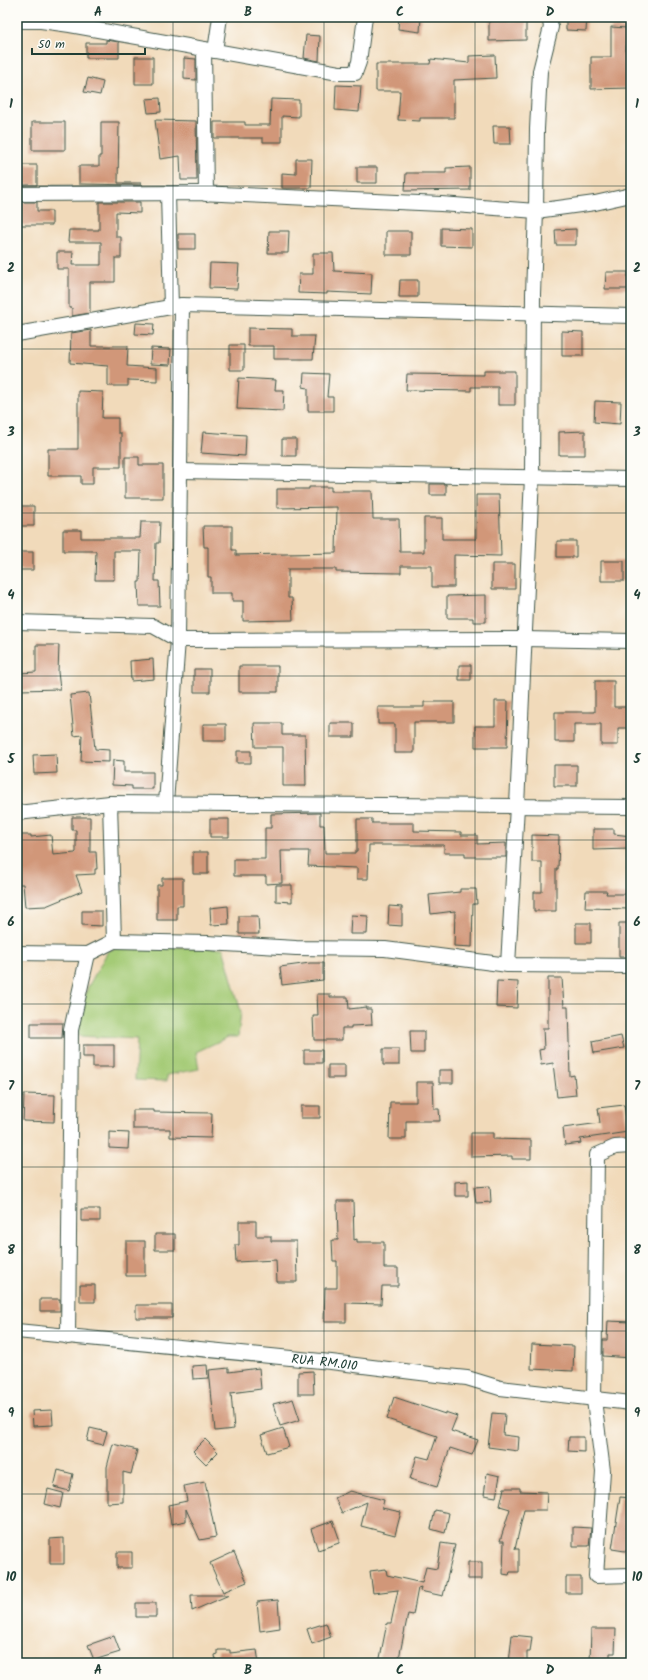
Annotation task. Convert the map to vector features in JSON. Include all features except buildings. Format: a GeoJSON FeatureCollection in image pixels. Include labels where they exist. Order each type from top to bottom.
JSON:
{"type":"FeatureCollection","features":[{"type":"Feature","properties":{"kind":"street"},"geometry":{"type":"LineString","coordinates":[[206,194],[210,50],[220,17]]}},
{"type":"Feature","properties":{"kind":"street"},"geometry":{"type":"LineString","coordinates":[[17,21],[70,21],[210,50],[339,73],[355,73],[359,62],[364,17]]}},
{"type":"Feature","properties":{"kind":"street"},"geometry":{"type":"LineString","coordinates":[[508,965],[532,477],[536,129],[540,78],[550,27],[550,17]]}},
{"type":"Feature","properties":{"kind":"street"},"geometry":{"type":"LineString","coordinates":[[17,194],[206,194],[441,204],[536,212],[595,204],[631,195]]}},
{"type":"Feature","properties":{"kind":"street"},"geometry":{"type":"LineString","coordinates":[[166,803],[178,640],[181,471],[177,306],[168,194]]}},
{"type":"Feature","properties":{"kind":"street"},"geometry":{"type":"LineString","coordinates":[[17,334],[177,306],[631,316]]}},
{"type":"Feature","properties":{"kind":"street"},"geometry":{"type":"LineString","coordinates":[[181,471],[631,479]]}},
{"type":"Feature","properties":{"kind":"street"},"geometry":{"type":"LineString","coordinates":[[17,622],[153,626],[178,640],[524,639],[631,641]]}},
{"type":"Feature","properties":{"kind":"street"},"geometry":{"type":"LineString","coordinates":[[17,813],[110,803],[631,807]]}},
{"type":"Feature","properties":{"kind":"street"},"geometry":{"type":"LineString","coordinates":[[110,803],[114,940]]}},
{"type":"Feature","properties":{"kind":"street"},"geometry":{"type":"LineString","coordinates":[[17,953],[88,954],[114,940],[207,942],[296,948],[385,948],[508,965],[631,966]]}},
{"type":"Feature","properties":{"kind":"street"},"geometry":{"type":"LineString","coordinates":[[68,1337],[71,1030],[88,954]]}},
{"type":"Feature","properties":{"kind":"street"},"geometry":{"type":"LineString","coordinates":[[631,1146],[615,1147],[597,1155],[594,1400],[603,1471],[596,1576],[631,1575]]}},
{"type":"Feature","properties":{"kind":"street","name":"RUA RM.010"},"geometry":{"type":"LineString","coordinates":[[17,1331],[331,1362],[467,1378],[500,1388],[594,1400],[631,1403]]}},
{"type":"Feature","properties":{"kind":"green space"},"geometry":{"type":"Polygon","coordinates":[[[121,946],[223,948],[241,1012],[238,1037],[228,1037],[196,1052],[199,1069],[167,1075],[167,1081],[135,1080],[137,1039],[78,1036],[80,1014],[88,987],[108,951],[121,946]]]}}]}
